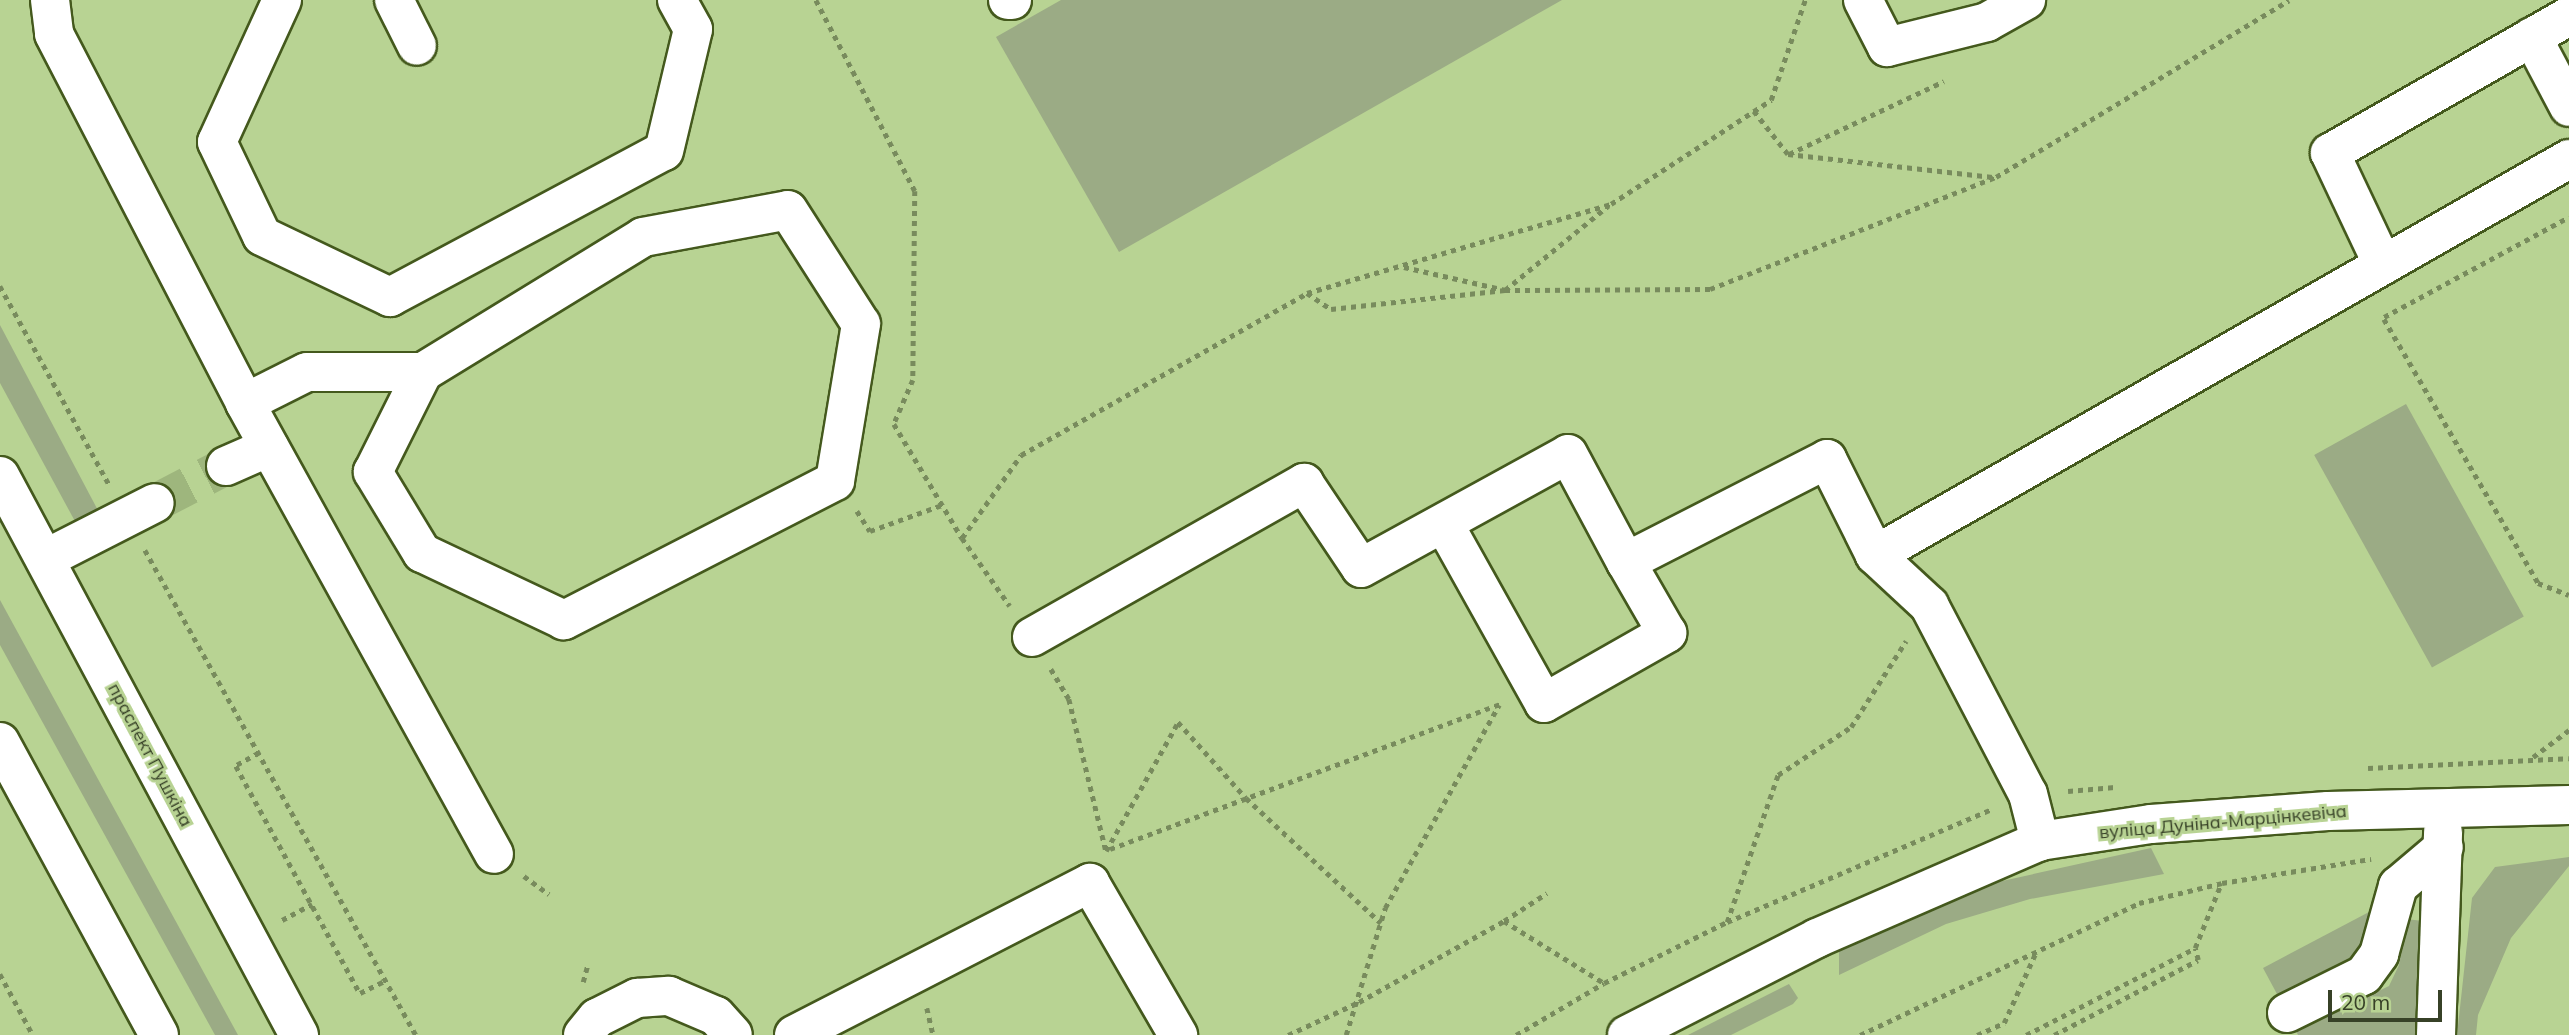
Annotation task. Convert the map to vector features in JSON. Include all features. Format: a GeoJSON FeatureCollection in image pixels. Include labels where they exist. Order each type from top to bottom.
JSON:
{"type":"FeatureCollection","features":[{"type":"Feature","properties":{"kind":"street"},"geometry":{"type":"LineString","coordinates":[[50,0],[54,34],[245,403],[494,854]]}},
{"type":"Feature","properties":{"kind":"street"},"geometry":{"type":"LineString","coordinates":[[282,0],[217,142],[262,236],[390,297],[664,151],[693,29],[677,0]]}},
{"type":"Feature","properties":{"kind":"street"},"geometry":{"type":"LineString","coordinates":[[394,0],[417,46]]}},
{"type":"Feature","properties":{"kind":"street"},"geometry":{"type":"LineString","coordinates":[[1863,0],[1887,47],[1981,11],[2026,0]]}},
{"type":"Feature","properties":{"kind":"street"},"geometry":{"type":"LineString","coordinates":[[2384,265],[2330,153],[2569,16]]}},
{"type":"Feature","properties":{"kind":"street"},"geometry":{"type":"LineString","coordinates":[[2532,37],[2569,107]]}},
{"type":"Feature","properties":{"kind":"street"},"geometry":{"type":"LineString","coordinates":[[1875,555],[2569,159]]}},
{"type":"Feature","properties":{"kind":"street"},"geometry":{"type":"LineString","coordinates":[[245,403],[307,372],[423,372],[643,237],[788,210],[861,324],[835,481],[564,620],[422,553],[373,472],[423,372]]}},
{"type":"Feature","properties":{"kind":"street"},"geometry":{"type":"LineString","coordinates":[[226,466],[269,447]]}},
{"type":"Feature","properties":{"kind":"street"},"geometry":{"type":"LineString","coordinates":[[1032,637],[1304,483],[1361,568],[1568,454],[1667,633],[1544,703],[1444,524]]}},
{"type":"Feature","properties":{"kind":"street"},"geometry":{"type":"LineString","coordinates":[[1626,562],[1826,459],[1875,555],[1929,605],[2028,794],[2040,841]]}},
{"type":"Feature","properties":{"kind":"street","name":"праспект Пушкіна"},"geometry":{"type":"LineString","coordinates":[[0,476],[299,1035]]}},
{"type":"Feature","properties":{"kind":"street"},"geometry":{"type":"LineString","coordinates":[[45,559],[142,510]]}},
{"type":"Feature","properties":{"kind":"street"},"geometry":{"type":"LineString","coordinates":[[0,742],[159,1035]]}},
{"type":"Feature","properties":{"kind":"street","name":"вуліца Дуніна-Марцінкевіча"},"geometry":{"type":"LineString","coordinates":[[1628,1035],[1817,938],[2040,841],[2151,824],[2328,811],[2569,805]]}},
{"type":"Feature","properties":{"kind":"street"},"geometry":{"type":"LineString","coordinates":[[2436,1035],[2444,847],[2442,809]]}},
{"type":"Feature","properties":{"kind":"street"},"geometry":{"type":"LineString","coordinates":[[2287,1013],[2364,975],[2379,954],[2398,886],[2444,847]]}},
{"type":"Feature","properties":{"kind":"street"},"geometry":{"type":"LineString","coordinates":[[794,1035],[1098,867],[1178,1035]]}},
{"type":"Feature","properties":{"kind":"street"},"geometry":{"type":"LineString","coordinates":[[583,1035],[597,1018],[637,998],[669,996],[716,1016],[733,1035]]}},
{"type":"Feature","properties":{"kind":"path"},"geometry":{"type":"LineString","coordinates":[[816,0],[915,191],[913,380],[894,424],[962,538],[1032,637],[1069,699],[1098,867]]}},
{"type":"Feature","properties":{"kind":"path"},"geometry":{"type":"LineString","coordinates":[[1505,290],[1611,204],[1771,100],[1805,0]]}},
{"type":"Feature","properties":{"kind":"path"},"geometry":{"type":"LineString","coordinates":[[1307,293],[1331,309],[1505,290],[1710,289],[1996,177],[2289,0]]}},
{"type":"Feature","properties":{"kind":"path"},"geometry":{"type":"LineString","coordinates":[[1788,154],[1944,81]]}},
{"type":"Feature","properties":{"kind":"path"},"geometry":{"type":"LineString","coordinates":[[1754,111],[1788,154],[1996,177]]}},
{"type":"Feature","properties":{"kind":"path"},"geometry":{"type":"LineString","coordinates":[[962,538],[1020,456],[1307,293],[1611,204]]}},
{"type":"Feature","properties":{"kind":"path"},"geometry":{"type":"LineString","coordinates":[[2384,319],[2569,217]]}},
{"type":"Feature","properties":{"kind":"path"},"geometry":{"type":"LineString","coordinates":[[2384,265],[2384,319],[2538,583],[2569,595]]}},
{"type":"Feature","properties":{"kind":"path"},"geometry":{"type":"LineString","coordinates":[[1403,267],[1505,290]]}},
{"type":"Feature","properties":{"kind":"path"},"geometry":{"type":"LineString","coordinates":[[0,286],[142,510],[260,752],[416,1035]]}},
{"type":"Feature","properties":{"kind":"path"},"geometry":{"type":"LineString","coordinates":[[835,481],[870,531],[943,505]]}},
{"type":"Feature","properties":{"kind":"path"},"geometry":{"type":"LineString","coordinates":[[1727,922],[1779,775],[1852,727],[1929,605]]}},
{"type":"Feature","properties":{"kind":"path"},"geometry":{"type":"LineString","coordinates":[[1346,1035],[1359,1002],[1385,908],[1522,664]]}},
{"type":"Feature","properties":{"kind":"path"},"geometry":{"type":"LineString","coordinates":[[1098,867],[1246,799],[1500,704]]}},
{"type":"Feature","properties":{"kind":"path"},"geometry":{"type":"LineString","coordinates":[[1098,867],[1178,722],[1246,799],[1381,923]]}},
{"type":"Feature","properties":{"kind":"path"},"geometry":{"type":"LineString","coordinates":[[2533,757],[2569,730]]}},
{"type":"Feature","properties":{"kind":"path"},"geometry":{"type":"LineString","coordinates":[[260,752],[236,766],[360,993],[387,980]]}},
{"type":"Feature","properties":{"kind":"path"},"geometry":{"type":"LineString","coordinates":[[1860,1035],[2139,903],[2222,883],[2380,858]]}},
{"type":"Feature","properties":{"kind":"path"},"geometry":{"type":"LineString","coordinates":[[2054,1035],[2198,960],[2195,948],[2222,883]]}},
{"type":"Feature","properties":{"kind":"path"},"geometry":{"type":"LineString","coordinates":[[1287,1035],[1359,1002],[1504,921],[1547,893]]}},
{"type":"Feature","properties":{"kind":"path"},"geometry":{"type":"LineString","coordinates":[[1504,921],[1604,983]]}},
{"type":"Feature","properties":{"kind":"path"},"geometry":{"type":"LineString","coordinates":[[2026,1035],[2195,948]]}},
{"type":"Feature","properties":{"kind":"path"},"geometry":{"type":"LineString","coordinates":[[1977,1035],[2004,1023],[2037,950]]}},
{"type":"Feature","properties":{"kind":"path"},"geometry":{"type":"LineString","coordinates":[[0,974],[33,1035]]}},
{"type":"Feature","properties":{"kind":"green space"},"geometry":{"type":"Polygon","coordinates":[[[1061,0],[1562,0],[1119,252],[996,37],[1061,0]]]}},
{"type":"Feature","properties":{"kind":"green space"},"geometry":{"type":"Polygon","coordinates":[[[0,325],[102,518],[77,525],[0,383],[0,325]]]}},
{"type":"Feature","properties":{"kind":"green space"},"geometry":{"type":"Polygon","coordinates":[[[2406,404],[2524,617],[2432,667],[2314,455],[2406,404]]]}},
{"type":"Feature","properties":{"kind":"green space"},"geometry":{"type":"Polygon","coordinates":[[[0,600],[238,1035],[215,1035],[0,645],[0,600]]]}},
{"type":"Feature","properties":{"kind":"green space"},"geometry":{"type":"Polygon","coordinates":[[[2151,848],[2164,874],[2030,899],[1946,924],[1839,975],[1839,943],[1966,889],[2151,848]]]}},
{"type":"Feature","properties":{"kind":"green space"},"geometry":{"type":"Polygon","coordinates":[[[2569,857],[2569,866],[2511,938],[2478,1015],[2476,1035],[2457,1035],[2472,898],[2495,867],[2569,857]]]}},
{"type":"Feature","properties":{"kind":"green space"},"geometry":{"type":"Polygon","coordinates":[[[2369,912],[2366,940],[2348,964],[2277,994],[2263,968],[2369,912]]]}},
{"type":"Feature","properties":{"kind":"green space"},"geometry":{"type":"Polygon","coordinates":[[[2406,919],[2423,921],[2419,1035],[2298,1035],[2296,1031],[2389,986],[2399,965],[2406,919]]]}},
{"type":"Feature","properties":{"kind":"green space"},"geometry":{"type":"Polygon","coordinates":[[[1789,984],[1798,998],[1793,1004],[1731,1035],[1688,1035],[1789,984]]]}},
{"type":"Feature","properties":{"kind":"tunnel"},"geometry":{"type":"LineString","coordinates":[[155,503],[226,466]]}}]}
